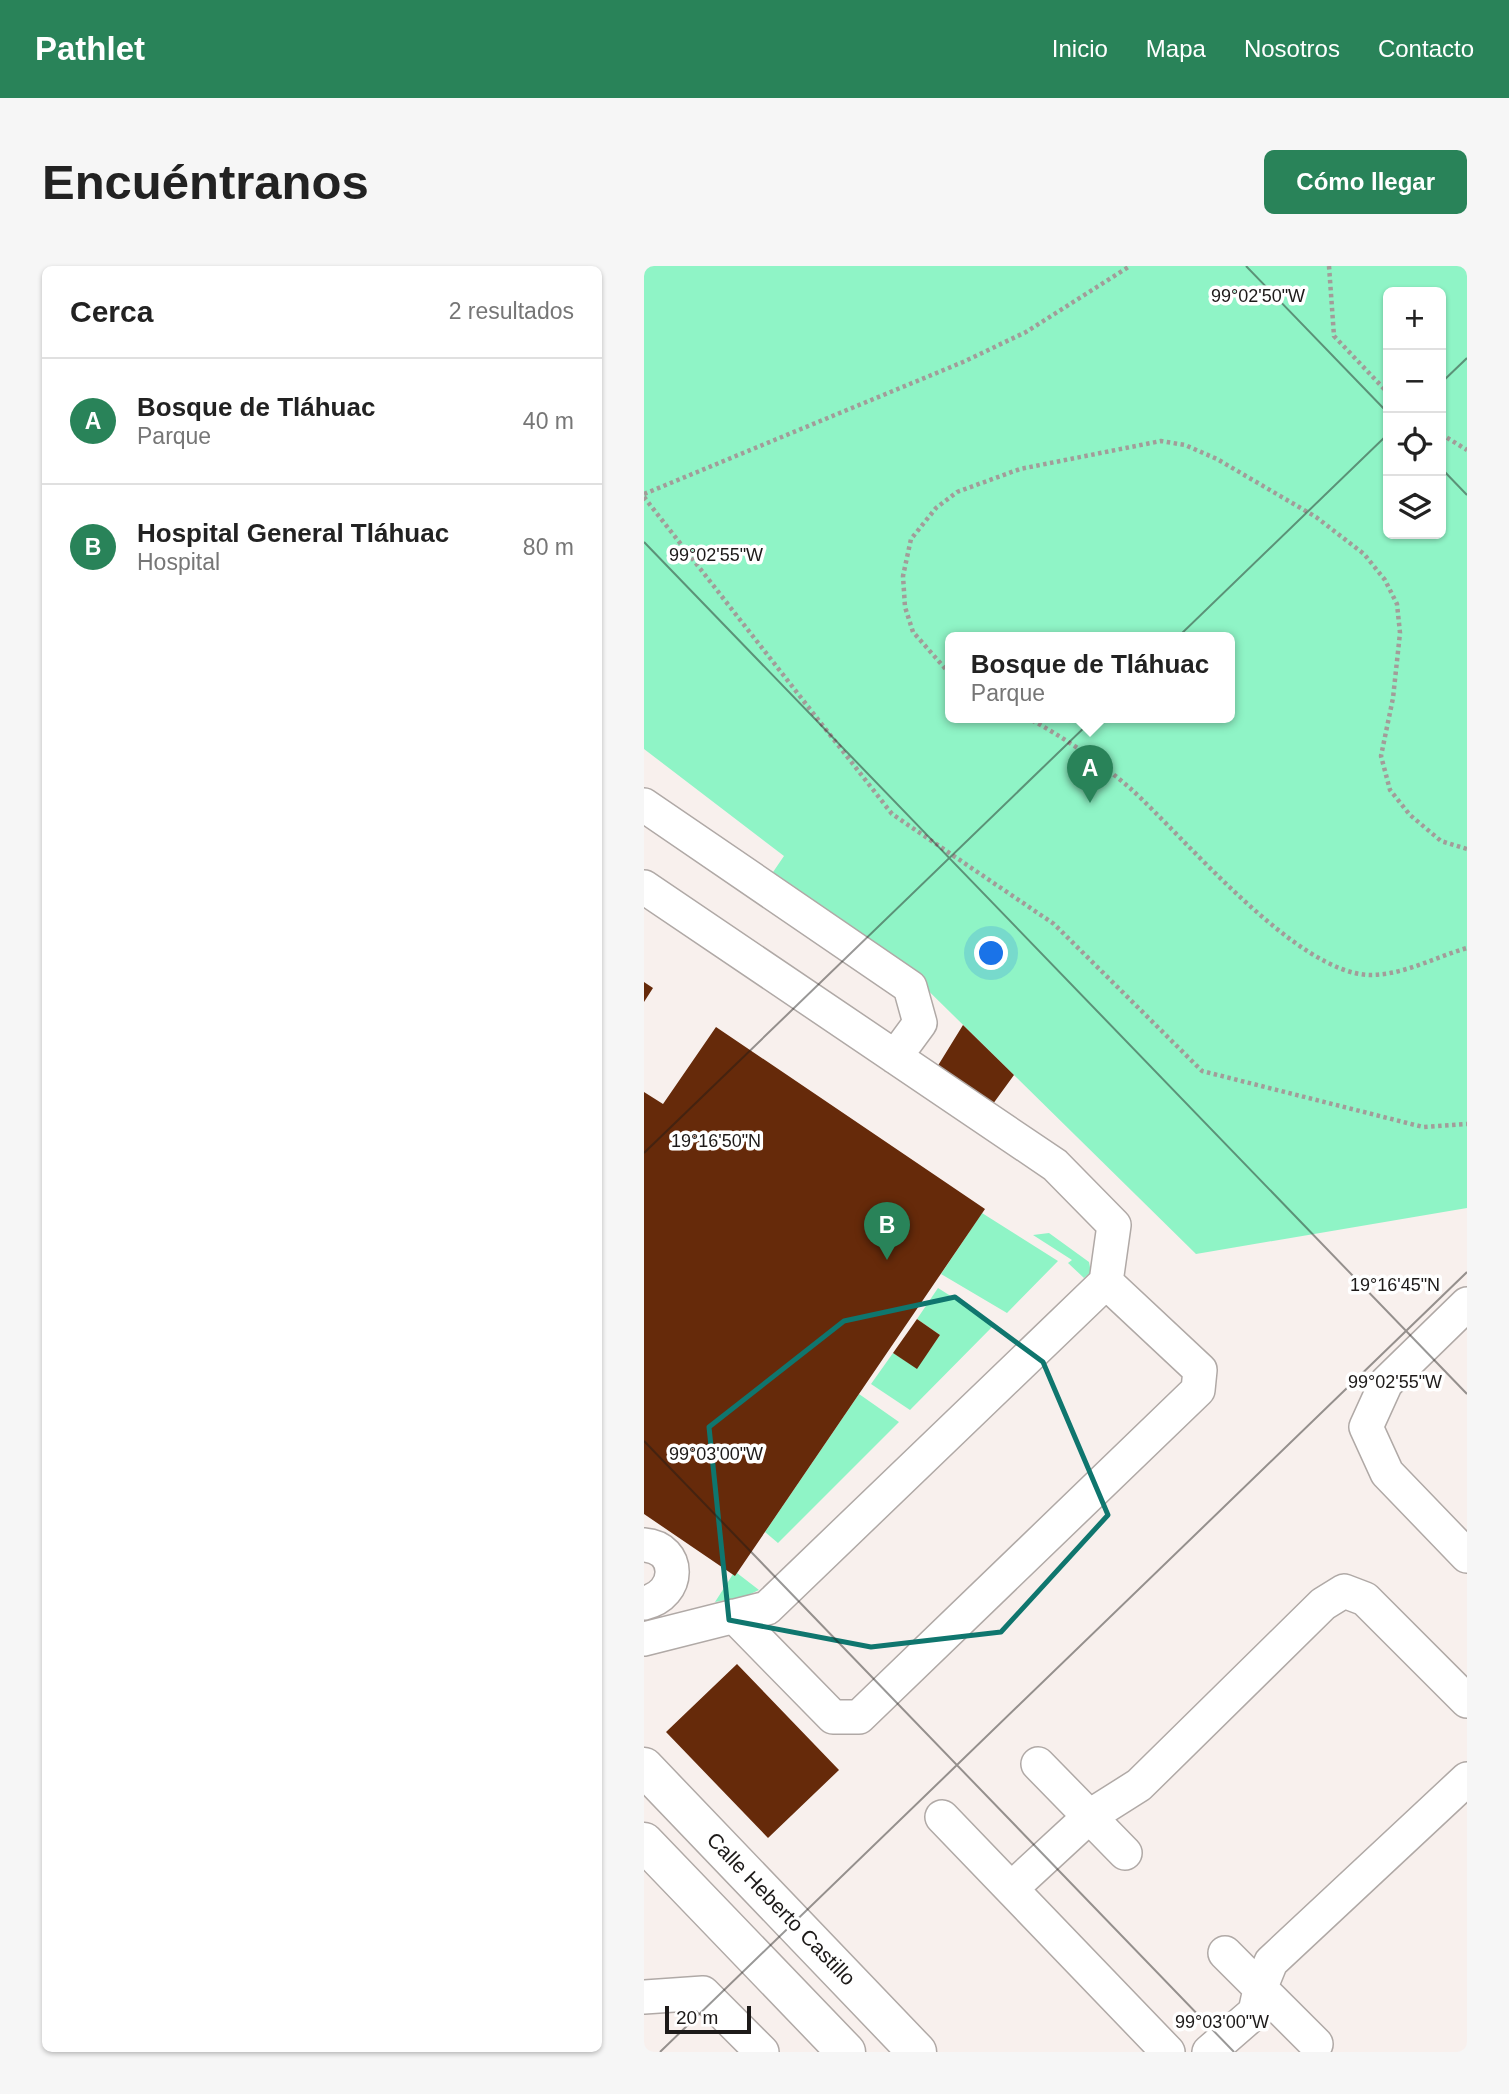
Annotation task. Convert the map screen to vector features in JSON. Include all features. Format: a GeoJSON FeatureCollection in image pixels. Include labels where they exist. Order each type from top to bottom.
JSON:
{"type":"FeatureCollection","features":[{"type":"Feature","properties":{"kind":"main road","name":"Calle Heberto Castillo"},"geometry":{"type":"LineString","coordinates":[[644,1767],[917,2052]]}},
{"type":"Feature","properties":{"kind":"main road"},"geometry":{"type":"LineString","coordinates":[[644,1842],[846,2052]]}},
{"type":"Feature","properties":{"kind":"main road"},"geometry":{"type":"LineString","coordinates":[[680,1878],[718,1842]]}},
{"type":"Feature","properties":{"kind":"street"},"geometry":{"type":"LineString","coordinates":[[644,805],[909,987],[920,1023],[895,1056]]}},
{"type":"Feature","properties":{"kind":"street"},"geometry":{"type":"LineString","coordinates":[[644,887],[1055,1165],[1114,1225],[1106,1282],[767,1608],[644,1639]]}},
{"type":"Feature","properties":{"kind":"street"},"geometry":{"type":"LineString","coordinates":[[734,1616],[833,1717],[859,1717],[1198,1390],[1200,1370],[1106,1282]]}},
{"type":"Feature","properties":{"kind":"street"},"geometry":{"type":"LineString","coordinates":[[1467,1304],[1386,1383],[1366,1427],[1387,1474],[1467,1556]]}},
{"type":"Feature","properties":{"kind":"street"},"geometry":{"type":"LineString","coordinates":[[644,1545],[657,1548],[666,1554],[673,1572],[672,1581],[662,1596],[644,1603]]}},
{"type":"Feature","properties":{"kind":"street"},"geometry":{"type":"LineString","coordinates":[[1012,1888],[1090,1816],[1139,1785],[1323,1604],[1344,1591],[1365,1599],[1467,1701]]}},
{"type":"Feature","properties":{"kind":"street"},"geometry":{"type":"LineString","coordinates":[[1038,1764],[1125,1853]]}},
{"type":"Feature","properties":{"kind":"street"},"geometry":{"type":"LineString","coordinates":[[1209,2052],[1255,2012],[1270,1962],[1467,1779]]}},
{"type":"Feature","properties":{"kind":"street"},"geometry":{"type":"LineString","coordinates":[[942,1817],[1168,2052]]}},
{"type":"Feature","properties":{"kind":"street"},"geometry":{"type":"LineString","coordinates":[[1225,1953],[1316,2044]]}},
{"type":"Feature","properties":{"kind":"street"},"geometry":{"type":"LineString","coordinates":[[644,1997],[703,1993],[762,2052]]}},
{"type":"Feature","properties":{"kind":"path"},"geometry":{"type":"LineString","coordinates":[[1130,266],[1026,332],[963,362],[644,495],[892,814],[1054,924],[1202,1072],[1423,1127],[1467,1124]]}},
{"type":"Feature","properties":{"kind":"path"},"geometry":{"type":"LineString","coordinates":[[1329,266],[1334,336],[1383,388]]}},
{"type":"Feature","properties":{"kind":"path"},"geometry":{"type":"LineString","coordinates":[[1446,437],[1467,450]]}},
{"type":"Feature","properties":{"kind":"path"},"geometry":{"type":"LineString","coordinates":[[945,668],[913,632],[905,607],[903,576],[911,539],[936,508],[957,492],[1020,469],[1161,441],[1185,445],[1217,459],[1316,517],[1364,554],[1385,580],[1397,604],[1400,633],[1393,698],[1381,756],[1391,790],[1410,815],[1441,841],[1467,849]]}},
{"type":"Feature","properties":{"kind":"path"},"geometry":{"type":"LineString","coordinates":[[1035,723],[1130,788],[1237,894],[1290,939],[1334,967],[1369,975],[1400,972],[1467,948]]}},
{"type":"Feature","properties":{"kind":"highlighted area"},"geometry":{"type":"Polygon","coordinates":[[[955,1297],[1043,1362],[1108,1515],[1001,1632],[871,1647],[729,1620],[709,1427],[844,1321],[955,1297]]]}},
{"type":"Feature","properties":{"kind":"green space"},"geometry":{"type":"Polygon","coordinates":[[[644,266],[1467,266],[1467,1208],[1196,1254],[891,954],[771,875],[784,856],[644,749],[644,266]]]}},
{"type":"Feature","properties":{"kind":"green space"},"geometry":{"type":"Polygon","coordinates":[[[982,1213],[1058,1261],[1007,1313],[941,1274],[982,1213]]]}},
{"type":"Feature","properties":{"kind":"green space"},"geometry":{"type":"Polygon","coordinates":[[[1049,1233],[1089,1262],[1091,1272],[1084,1278],[1068,1263],[1072,1260],[1033,1235],[1049,1233]]]}},
{"type":"Feature","properties":{"kind":"green space"},"geometry":{"type":"Polygon","coordinates":[[[938,1288],[995,1324],[910,1410],[871,1384],[893,1353],[917,1368],[940,1335],[917,1319],[938,1288]]]}},
{"type":"Feature","properties":{"kind":"green space"},"geometry":{"type":"Polygon","coordinates":[[[859,1394],[899,1422],[778,1543],[765,1532],[859,1394]]]}},
{"type":"Feature","properties":{"kind":"green space"},"geometry":{"type":"Polygon","coordinates":[[[737,1573],[759,1590],[744,1597],[715,1602],[733,1574],[735,1576],[737,1573]]]}},
{"type":"Feature","properties":{"kind":"building"},"geometry":{"type":"Polygon","coordinates":[[[644,982],[653,988],[644,1002],[644,982]]]}},
{"type":"Feature","properties":{"kind":"building"},"geometry":{"type":"Polygon","coordinates":[[[963,1025],[1014,1075],[990,1108],[934,1072],[963,1025]]]}},
{"type":"Feature","properties":{"kind":"building"},"geometry":{"type":"Polygon","coordinates":[[[716,1027],[985,1209],[735,1576],[644,1514],[644,1092],[663,1104],[716,1027]]]}},
{"type":"Feature","properties":{"kind":"building"},"geometry":{"type":"Polygon","coordinates":[[[917,1319],[940,1335],[917,1369],[893,1353],[917,1319]]]}},
{"type":"Feature","properties":{"kind":"building"},"geometry":{"type":"Polygon","coordinates":[[[737,1664],[839,1770],[768,1838],[666,1732],[737,1664]]]}},
{"type":"Feature","properties":{"kind":"place","name":"Bosque de Tláhuac"},"geometry":{"type":"Point","coordinates":[1090,803]}},
{"type":"Feature","properties":{"kind":"place","name":"Hospital General Tláhuac"},"geometry":{"type":"Point","coordinates":[887,1260]}}]}
